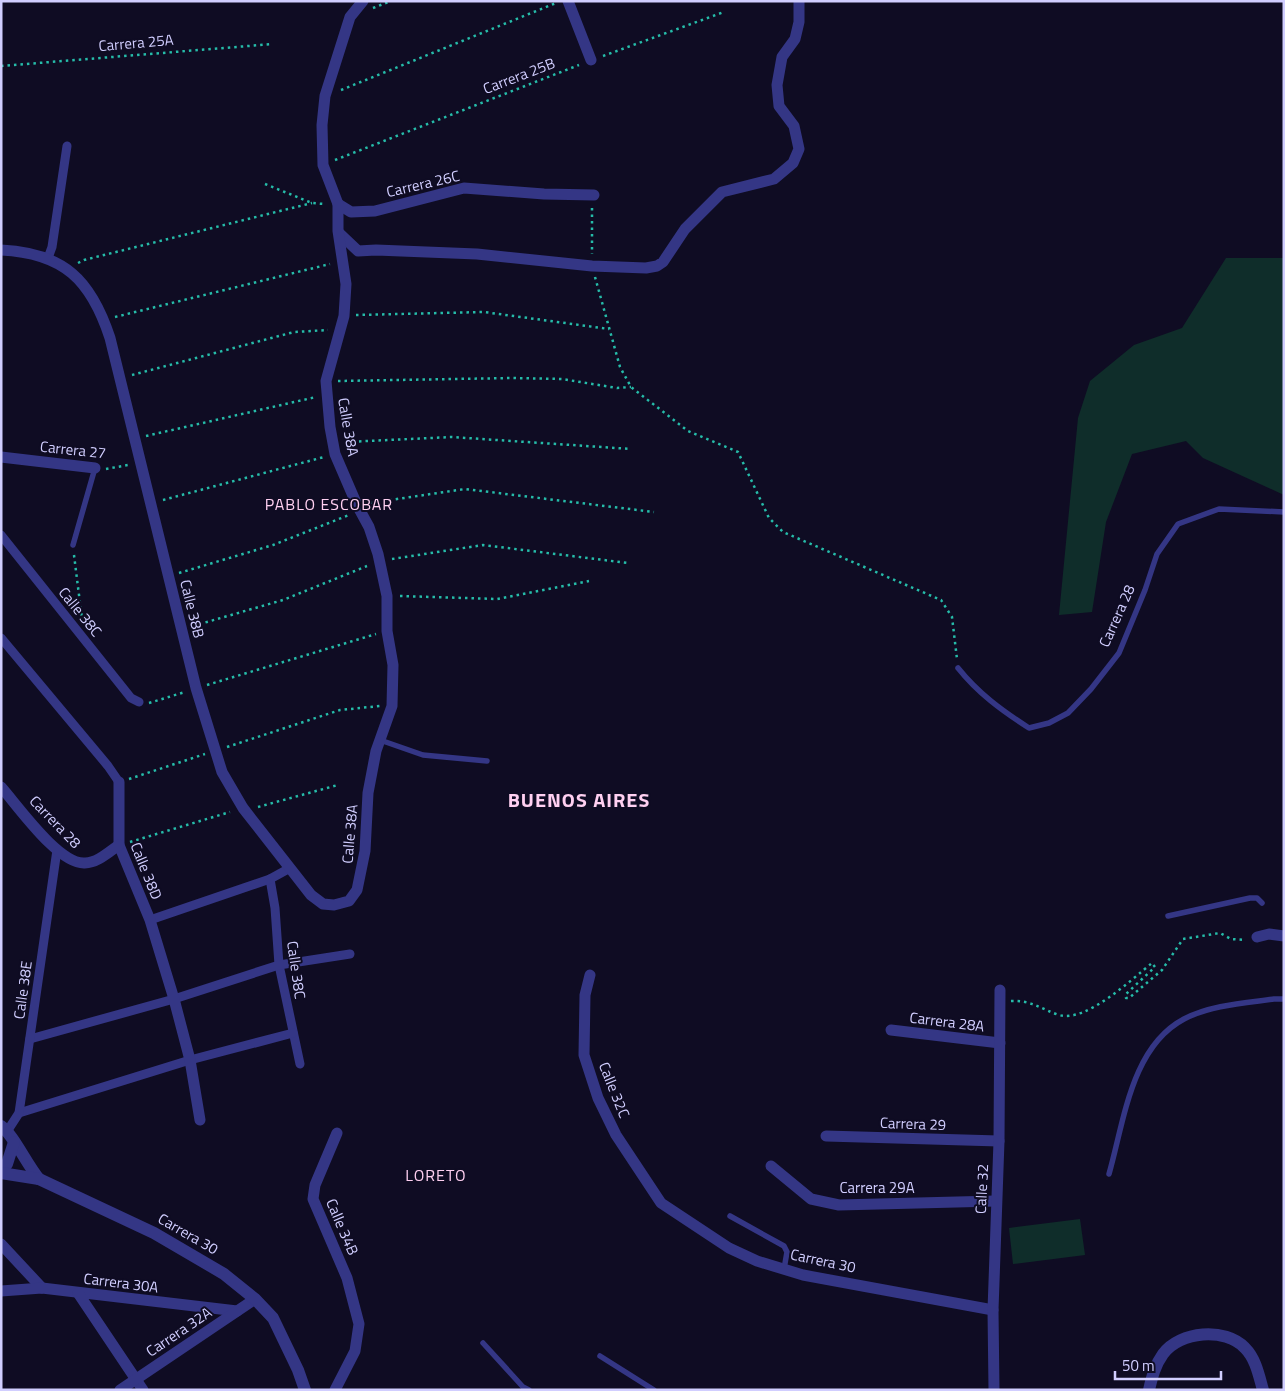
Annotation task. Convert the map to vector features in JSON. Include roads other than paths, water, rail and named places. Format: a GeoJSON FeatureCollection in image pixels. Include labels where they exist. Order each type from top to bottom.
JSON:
{"type":"FeatureCollection","features":[{"type":"Feature","properties":{"kind":"street","name":"Calle 38A"},"geometry":{"type":"LineString","coordinates":[[334,905],[349,901],[357,890],[365,850],[368,793],[376,751],[392,706],[392,665],[387,631],[386,596],[379,561],[369,527],[358,508],[334,448],[326,381],[344,316],[346,284],[344,260],[338,232],[338,204],[323,165],[322,125],[325,96],[350,17],[363,1]]}},
{"type":"Feature","properties":{"kind":"street"},"geometry":{"type":"LineString","coordinates":[[568,1],[591,60]]}},
{"type":"Feature","properties":{"kind":"street"},"geometry":{"type":"LineString","coordinates":[[338,232],[358,251],[477,254],[592,266],[646,268],[657,266],[663,262],[685,229],[722,192],[774,179],[794,163],[799,150],[794,126],[779,106],[778,85],[782,57],[795,39],[799,22],[799,1]]}},
{"type":"Feature","properties":{"kind":"street"},"geometry":{"type":"LineString","coordinates":[[48,258],[52,247],[67,146]]}},
{"type":"Feature","properties":{"kind":"street","name":"Carrera 26C"},"geometry":{"type":"LineString","coordinates":[[338,204],[351,212],[375,211],[464,188],[544,194],[594,195]]}},
{"type":"Feature","properties":{"kind":"street","name":"Calle 38B"},"geometry":{"type":"LineString","coordinates":[[1,250],[48,258],[68,269],[82,283],[104,320],[141,461],[196,688],[222,772],[243,808],[311,894],[323,904],[334,905]]}},
{"type":"Feature","properties":{"kind":"street","name":"Carrera 27"},"geometry":{"type":"LineString","coordinates":[[1,457],[95,468]]}},
{"type":"Feature","properties":{"kind":"street","name":"Calle 38C"},"geometry":{"type":"LineString","coordinates":[[1,535],[131,698],[139,702]]}},
{"type":"Feature","properties":{"kind":"street"},"geometry":{"type":"LineString","coordinates":[[1,638],[108,766],[119,782]]}},
{"type":"Feature","properties":{"kind":"street","name":"Calle 38D"},"geometry":{"type":"LineString","coordinates":[[119,782],[119,845],[150,920],[174,999],[190,1060],[200,1120]]}},
{"type":"Feature","properties":{"kind":"street","name":"Carrera 28"},"geometry":{"type":"LineString","coordinates":[[1,787],[57,850],[72,861],[86,864],[119,845]]}},
{"type":"Feature","properties":{"kind":"street","name":"Calle 38E"},"geometry":{"type":"LineString","coordinates":[[4,1128],[18,1113],[57,850]]}},
{"type":"Feature","properties":{"kind":"street"},"geometry":{"type":"LineString","coordinates":[[150,920],[270,879],[290,868]]}},
{"type":"Feature","properties":{"kind":"street","name":"Calle 38C"},"geometry":{"type":"LineString","coordinates":[[270,879],[276,908],[279,965],[300,1064]]}},
{"type":"Feature","properties":{"kind":"street"},"geometry":{"type":"LineString","coordinates":[[1257,937],[1269,934],[1284,936]]}},
{"type":"Feature","properties":{"kind":"street"},"geometry":{"type":"LineString","coordinates":[[30,1039],[174,999],[279,965],[350,954]]}},
{"type":"Feature","properties":{"kind":"street","name":"Calle 32C"},"geometry":{"type":"LineString","coordinates":[[590,975],[585,995],[584,1055],[598,1098],[616,1135],[661,1203]]}},
{"type":"Feature","properties":{"kind":"street","name":"Calle 32"},"geometry":{"type":"LineString","coordinates":[[994,1390],[993,1310],[999,1141],[1000,995]]}},
{"type":"Feature","properties":{"kind":"street","name":"Carrera 28A"},"geometry":{"type":"LineString","coordinates":[[891,1030],[1000,1043]]}},
{"type":"Feature","properties":{"kind":"street"},"geometry":{"type":"LineString","coordinates":[[18,1113],[190,1060],[293,1033]]}},
{"type":"Feature","properties":{"kind":"street"},"geometry":{"type":"LineString","coordinates":[[4,1128],[39,1179]]}},
{"type":"Feature","properties":{"kind":"street","name":"Calle 34B"},"geometry":{"type":"LineString","coordinates":[[335,1390],[355,1351],[359,1324],[347,1278],[313,1199],[315,1185],[337,1134]]}},
{"type":"Feature","properties":{"kind":"street","name":"Carrera 29"},"geometry":{"type":"LineString","coordinates":[[826,1136],[999,1141]]}},
{"type":"Feature","properties":{"kind":"street"},"geometry":{"type":"LineString","coordinates":[[1,1171],[7,1164],[14,1142]]}},
{"type":"Feature","properties":{"kind":"street","name":"Carrera 29A"},"geometry":{"type":"LineString","coordinates":[[772,1166],[811,1199],[839,1205],[996,1201]]}},
{"type":"Feature","properties":{"kind":"street","name":"Carrera 30"},"geometry":{"type":"LineString","coordinates":[[1,1171],[39,1179],[154,1233],[224,1274],[255,1299],[273,1318],[298,1370],[305,1390]]}},
{"type":"Feature","properties":{"kind":"street","name":"Carrera 30"},"geometry":{"type":"LineString","coordinates":[[661,1203],[729,1248],[757,1261],[804,1275],[993,1310]]}},
{"type":"Feature","properties":{"kind":"street"},"geometry":{"type":"LineString","coordinates":[[1,1244],[42,1288]]}},
{"type":"Feature","properties":{"kind":"street","name":"Carrera 30A"},"geometry":{"type":"LineString","coordinates":[[1,1291],[42,1288],[237,1311]]}},
{"type":"Feature","properties":{"kind":"street"},"geometry":{"type":"LineString","coordinates":[[78,1293],[143,1390]]}},
{"type":"Feature","properties":{"kind":"street","name":"Carrera 32A"},"geometry":{"type":"LineString","coordinates":[[120,1390],[255,1299]]}},
{"type":"Feature","properties":{"kind":"street"},"geometry":{"type":"LineString","coordinates":[[1150,1390],[1155,1368],[1163,1354],[1174,1343],[1203,1333],[1234,1339],[1245,1348],[1252,1356],[1263,1390]]}},
{"type":"Feature","properties":{"kind":"lane"},"geometry":{"type":"LineString","coordinates":[[73,545],[95,468]]}},
{"type":"Feature","properties":{"kind":"lane","name":"Carrera 28"},"geometry":{"type":"LineString","coordinates":[[958,668],[994,706],[1028,728],[1048,723],[1068,713],[1091,689],[1119,653],[1146,590],[1157,554],[1178,524],[1219,509],[1284,512]]}},
{"type":"Feature","properties":{"kind":"lane"},"geometry":{"type":"LineString","coordinates":[[380,740],[423,754],[486,761]]}},
{"type":"Feature","properties":{"kind":"lane"},"geometry":{"type":"LineString","coordinates":[[1168,916],[1250,898],[1257,898],[1262,903]]}},
{"type":"Feature","properties":{"kind":"lane"},"geometry":{"type":"LineString","coordinates":[[1110,1174],[1132,1092],[1151,1049],[1183,1019],[1205,1011],[1274,999],[1284,999]]}},
{"type":"Feature","properties":{"kind":"lane"},"geometry":{"type":"LineString","coordinates":[[730,1216],[784,1246],[787,1252],[784,1269]]}},
{"type":"Feature","properties":{"kind":"lane"},"geometry":{"type":"LineString","coordinates":[[483,1343],[523,1387],[529,1390]]}},
{"type":"Feature","properties":{"kind":"lane"},"geometry":{"type":"LineString","coordinates":[[600,1356],[654,1390]]}},
{"type":"Feature","properties":{"kind":"district","name":"PABLO ESCOBAR"},"geometry":{"type":"Point","coordinates":[329,504]}},
{"type":"Feature","properties":{"kind":"district","name":"BUENOS AIRES"},"geometry":{"type":"Point","coordinates":[579,800]}},
{"type":"Feature","properties":{"kind":"district","name":"LORETO"},"geometry":{"type":"Point","coordinates":[436,1175]}}]}
